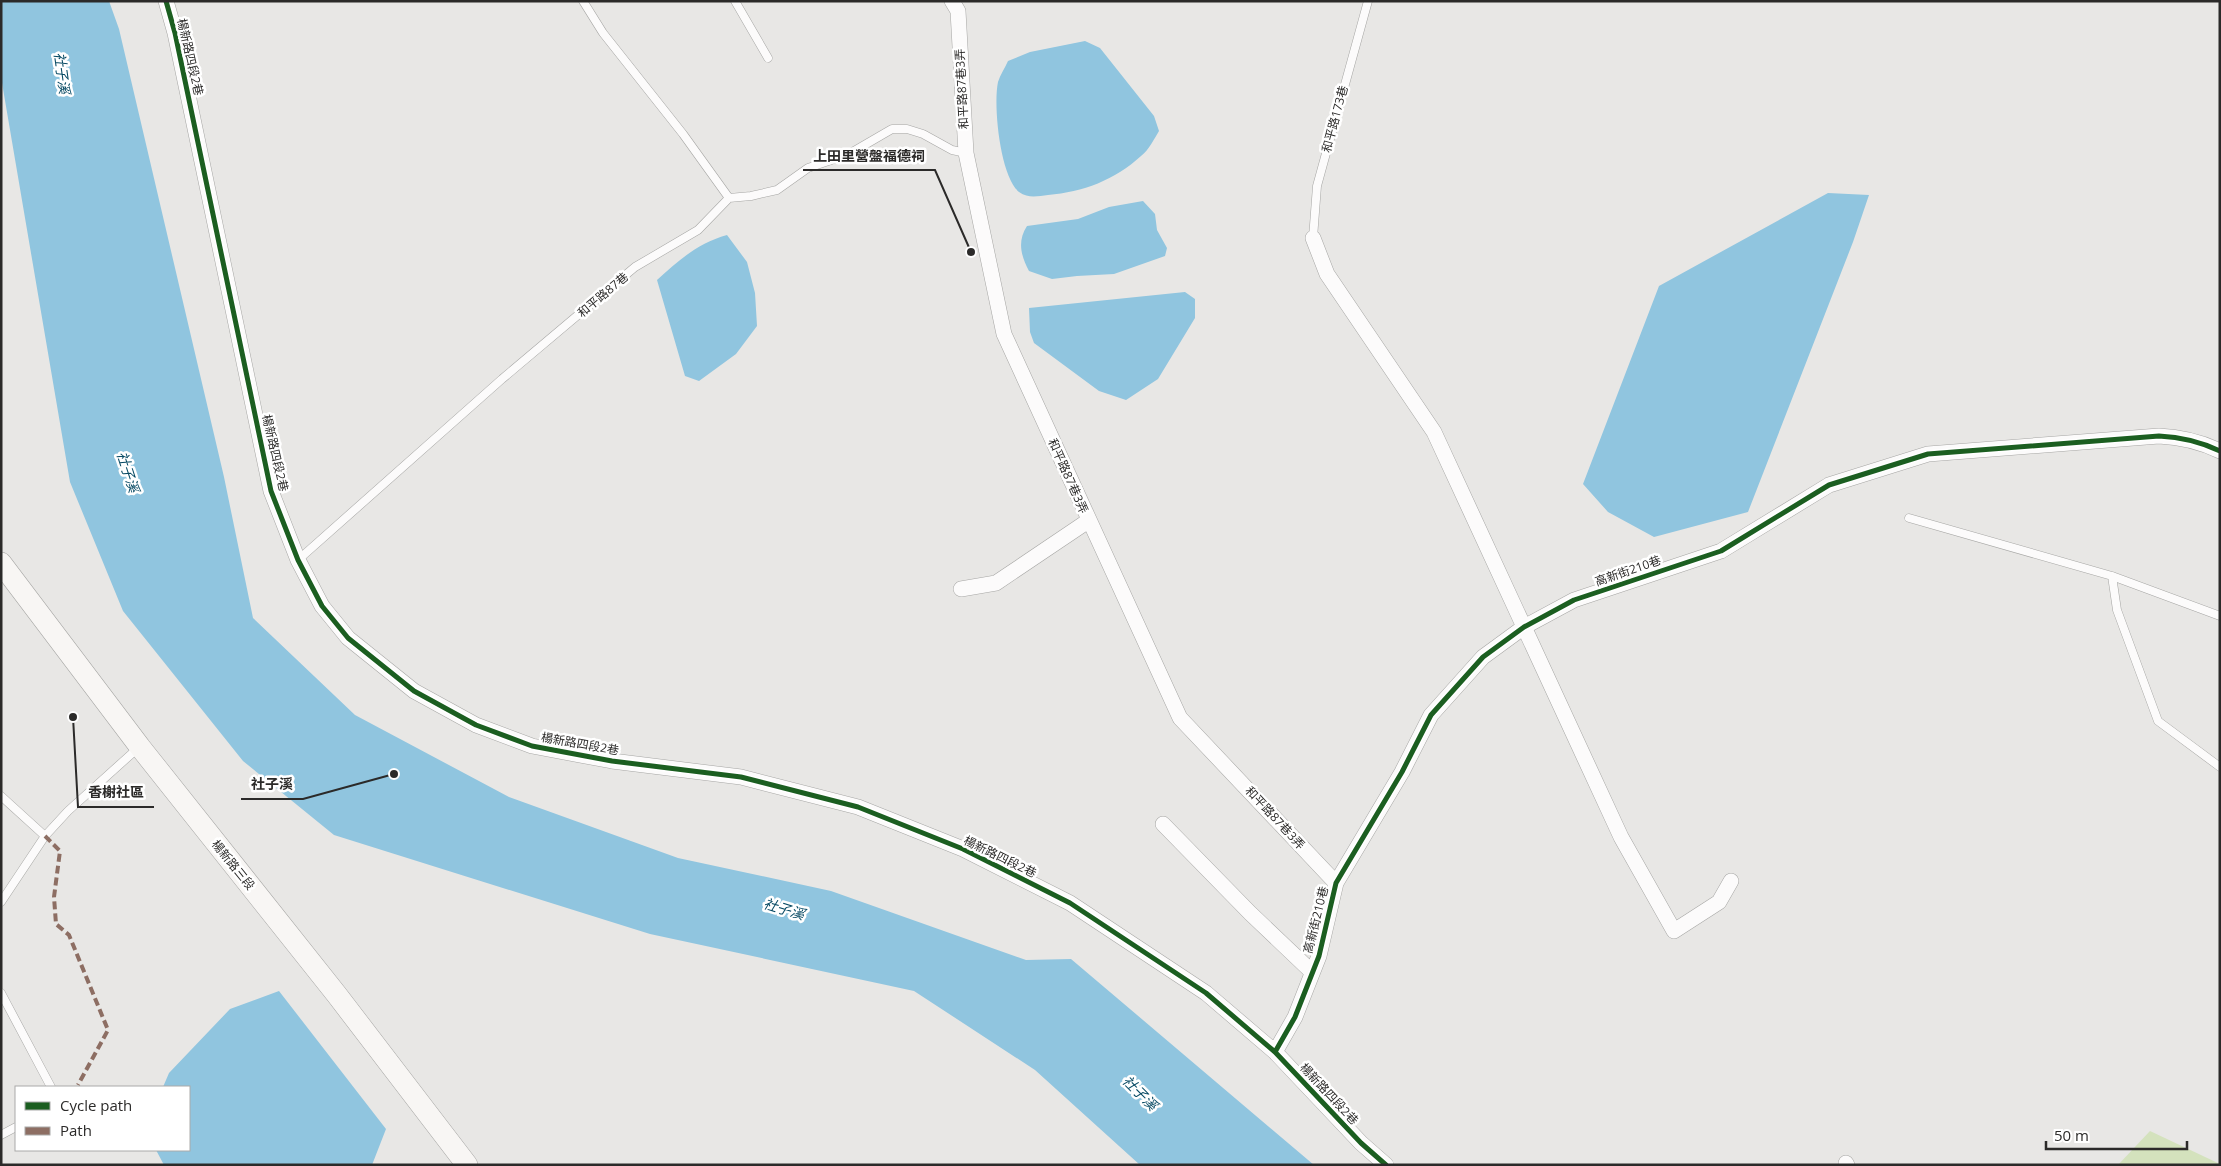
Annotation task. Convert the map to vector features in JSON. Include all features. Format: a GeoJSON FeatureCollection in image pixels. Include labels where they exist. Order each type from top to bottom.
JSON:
{"type":"FeatureCollection","features":[{"type":"Feature","properties":{"kind":"main road","name":"楊新路三段"},"geometry":{"type":"LineString","coordinates":[[1,564],[140,746],[337,995],[467,1165]]}},
{"type":"Feature","properties":{"kind":"street","name":"楊新路四段2巷"},"geometry":{"type":"LineString","coordinates":[[166,1],[176,33],[272,491],[298,560],[322,606],[348,638],[414,691],[476,725],[532,746],[612,761],[750,779],[858,808],[963,849],[1070,903],[1206,993],[1275,1052],[1362,1143],[1386,1165]]}},
{"type":"Feature","properties":{"kind":"street","name":"和平路87巷3弄"},"geometry":{"type":"LineString","coordinates":[[952,1],[958,11],[966,153],[1004,334],[1180,718],[1336,883]]}},
{"type":"Feature","properties":{"kind":"street"},"geometry":{"type":"LineString","coordinates":[[1313,238],[1327,274],[1434,432],[1621,836],[1674,931],[1719,902],[1731,881]]}},
{"type":"Feature","properties":{"kind":"street","name":"高新街210巷"},"geometry":{"type":"LineString","coordinates":[[1275,1052],[1295,1016],[1319,956],[1336,883],[1402,772],[1431,715],[1483,657],[1524,626],[1574,600],[1720,550],[1828,485],[1928,454],[2159,436],[2195,440],[2220,451]]}},
{"type":"Feature","properties":{"kind":"street"},"geometry":{"type":"LineString","coordinates":[[961,589],[996,583],[1088,520]]}},
{"type":"Feature","properties":{"kind":"street"},"geometry":{"type":"LineString","coordinates":[[1163,824],[1250,913],[1312,972]]}},
{"type":"Feature","properties":{"kind":"lane"},"geometry":{"type":"LineString","coordinates":[[583,1],[604,33],[683,134],[729,198],[751,196],[777,190],[808,168],[849,154],[892,129],[907,129],[923,134],[952,150],[966,153]]}},
{"type":"Feature","properties":{"kind":"lane"},"geometry":{"type":"LineString","coordinates":[[735,1],[768,58]]}},
{"type":"Feature","properties":{"kind":"lane","name":"和平路173巷"},"geometry":{"type":"LineString","coordinates":[[1313,238],[1317,186],[1368,1]]}},
{"type":"Feature","properties":{"kind":"lane","name":"和平路87巷"},"geometry":{"type":"LineString","coordinates":[[298,560],[502,379],[635,267],[698,230],[729,198]]}},
{"type":"Feature","properties":{"kind":"lane"},"geometry":{"type":"LineString","coordinates":[[1909,518],[2112,576],[2220,616]]}},
{"type":"Feature","properties":{"kind":"lane"},"geometry":{"type":"LineString","coordinates":[[2112,576],[2117,610],[2158,721],[2220,767]]}},
{"type":"Feature","properties":{"kind":"lane"},"geometry":{"type":"LineString","coordinates":[[1,902],[45,836],[68,811],[140,746]]}},
{"type":"Feature","properties":{"kind":"lane"},"geometry":{"type":"LineString","coordinates":[[1,796],[45,836]]}},
{"type":"Feature","properties":{"kind":"lane"},"geometry":{"type":"LineString","coordinates":[[1,993],[50,1086]]}},
{"type":"Feature","properties":{"kind":"lane"},"geometry":{"type":"LineString","coordinates":[[1,1014],[10,1009]]}},
{"type":"Feature","properties":{"kind":"lane"},"geometry":{"type":"LineString","coordinates":[[1,1135],[15,1128]]}},
{"type":"Feature","properties":{"kind":"green space"},"geometry":{"type":"Polygon","coordinates":[[[2150,1131],[2220,1164],[2220,1165],[2118,1165],[2150,1131]]]}},
{"type":"Feature","properties":{"kind":"water"},"geometry":{"type":"Polygon","coordinates":[[[1,1],[109,1],[119,29],[224,477],[253,618],[355,715],[509,797],[678,858],[831,891],[1026,960],[1071,959],[1314,1165],[1140,1165],[1035,1070],[914,991],[650,934],[334,835],[243,761],[123,611],[70,482],[1,77],[1,1]]]}},
{"type":"Feature","properties":{"kind":"water"},"geometry":{"type":"Polygon","coordinates":[[[1085,41],[1100,48],[1154,116],[1159,131],[1144,154],[1109,178],[1074,191],[1026,196],[1019,192],[1012,184],[999,140],[996,107],[999,79],[1008,61],[1030,52],[1085,41]]]}},
{"type":"Feature","properties":{"kind":"water"},"geometry":{"type":"Polygon","coordinates":[[[1828,193],[1869,195],[1853,242],[1748,512],[1654,537],[1608,512],[1583,484],[1659,286],[1828,193]]]}},
{"type":"Feature","properties":{"kind":"water"},"geometry":{"type":"Polygon","coordinates":[[[1143,201],[1155,214],[1157,230],[1167,248],[1165,256],[1114,274],[1052,279],[1029,271],[1021,248],[1022,237],[1027,226],[1078,219],[1109,207],[1143,201]]]}},
{"type":"Feature","properties":{"kind":"water"},"geometry":{"type":"Polygon","coordinates":[[[727,235],[747,262],[755,293],[757,326],[736,354],[699,381],[685,376],[657,280],[698,247],[727,235]]]}},
{"type":"Feature","properties":{"kind":"water"},"geometry":{"type":"Polygon","coordinates":[[[1185,292],[1195,299],[1195,318],[1158,379],[1126,400],[1099,391],[1034,343],[1030,332],[1029,308],[1185,292]]]}},
{"type":"Feature","properties":{"kind":"water"},"geometry":{"type":"Polygon","coordinates":[[[279,991],[386,1129],[372,1165],[164,1165],[157,1151],[190,1151],[190,1086],[163,1086],[169,1073],[230,1009],[279,991]]]}},
{"type":"Feature","properties":{"kind":"marked path"},"geometry":{"type":"LineString","coordinates":[[45,836],[60,851],[54,897],[56,924],[69,935],[108,1030],[78,1085]]}},
{"type":"Feature","properties":{"kind":"cycle path"},"geometry":{"type":"LineString","coordinates":[[166,1],[175,33],[271,491],[298,560],[322,606],[348,638],[414,691],[476,725],[532,746],[612,761],[741,777],[858,807],[963,849],[1070,903],[1206,993],[1275,1052],[1361,1143],[1386,1165]]}},
{"type":"Feature","properties":{"kind":"cycle path"},"geometry":{"type":"LineString","coordinates":[[1275,1052],[1295,1017],[1319,956],[1336,883],[1402,772],[1431,715],[1483,657],[1524,627],[1574,600],[1721,551],[1829,485],[1928,454],[2159,436],[2190,440],[2220,451]]}},
{"type":"Feature","properties":{"kind":"place","name":"上田里營盤福德祠"},"geometry":{"type":"Point","coordinates":[971,252]}},
{"type":"Feature","properties":{"kind":"place","name":"香榭社區"},"geometry":{"type":"Point","coordinates":[73,717]}},
{"type":"Feature","properties":{"kind":"place","name":"社子溪"},"geometry":{"type":"Point","coordinates":[394,774]}}]}
